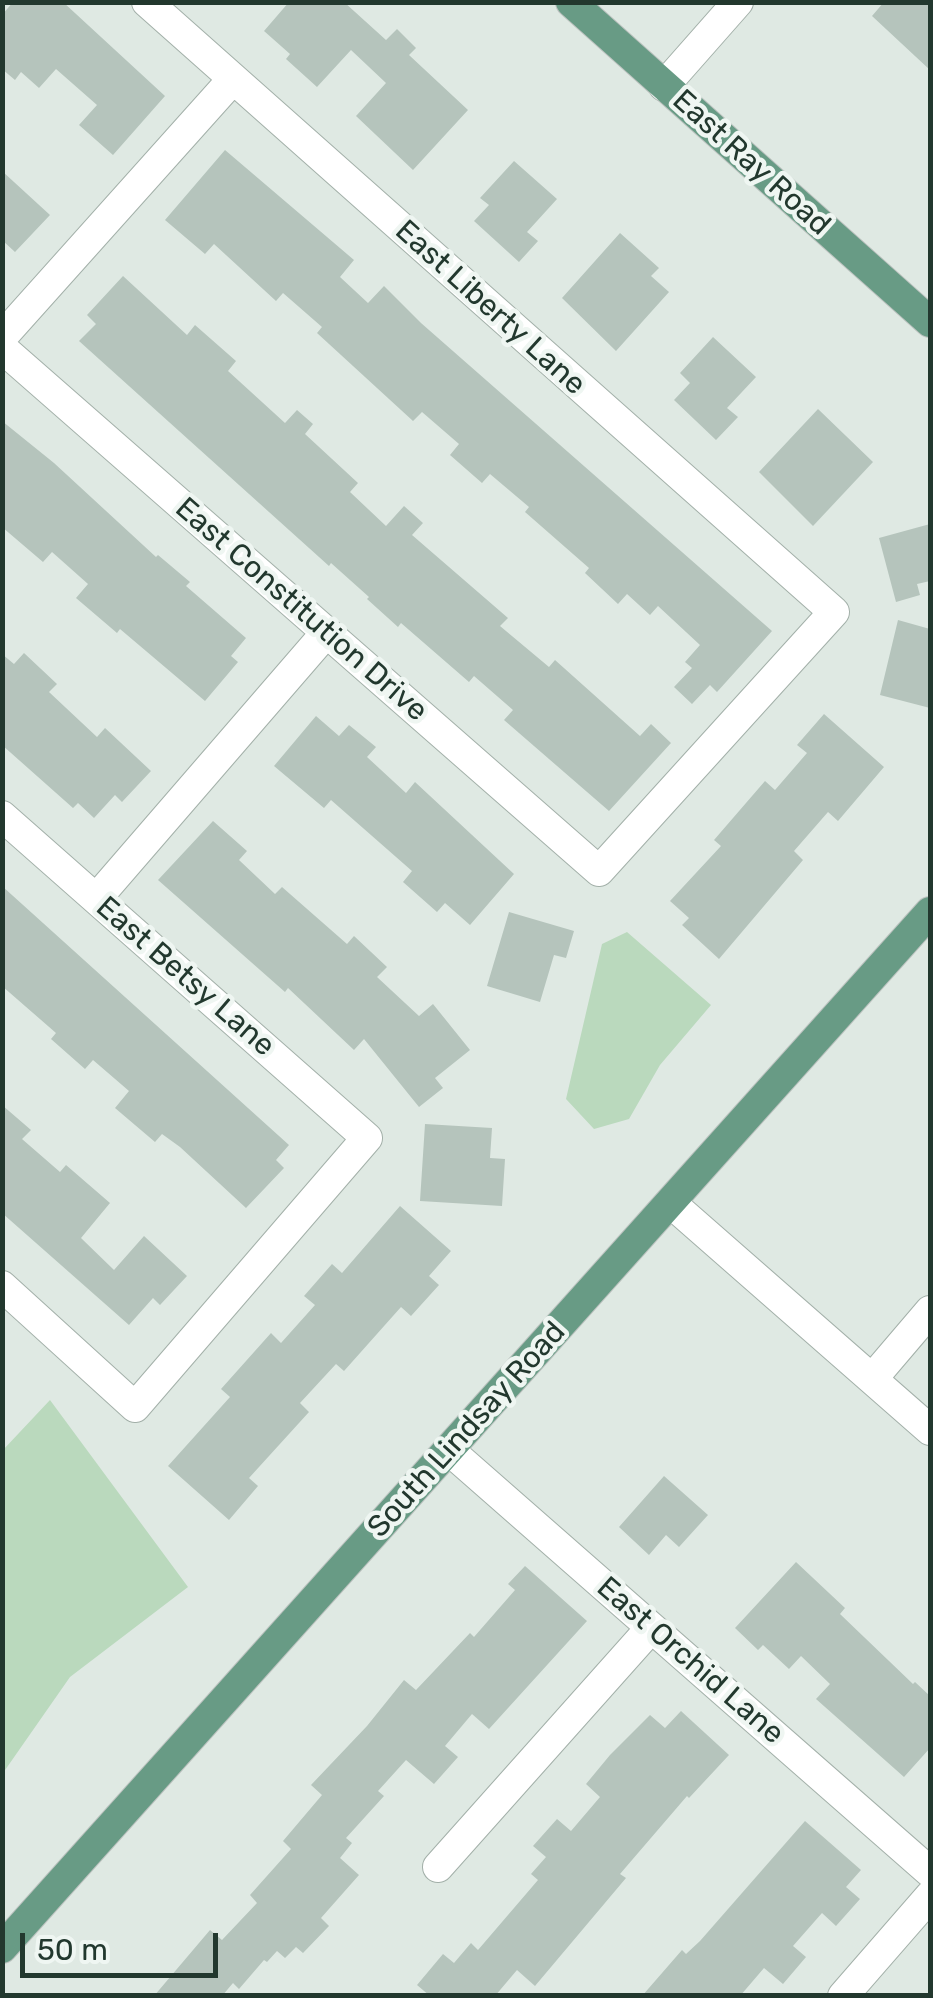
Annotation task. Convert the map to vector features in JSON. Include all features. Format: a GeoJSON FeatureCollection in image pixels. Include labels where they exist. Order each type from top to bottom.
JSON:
{"type":"FeatureCollection","features":[{"type":"Feature","properties":{"kind":"main road","name":"East Ray Road"},"geometry":{"type":"LineString","coordinates":[[571,2],[930,322]]}},
{"type":"Feature","properties":{"kind":"main road","name":"South Lindsay Road"},"geometry":{"type":"LineString","coordinates":[[2,1948],[930,912]]}},
{"type":"Feature","properties":{"kind":"street","name":"East Liberty Lane"},"geometry":{"type":"LineString","coordinates":[[147,2],[834,612],[600,871]]}},
{"type":"Feature","properties":{"kind":"street"},"geometry":{"type":"LineString","coordinates":[[664,86],[738,2]]}},
{"type":"Feature","properties":{"kind":"street"},"geometry":{"type":"LineString","coordinates":[[2,337],[232,79]]}},
{"type":"Feature","properties":{"kind":"street","name":"East Constitution Drive"},"geometry":{"type":"LineString","coordinates":[[2,348],[600,871]]}},
{"type":"Feature","properties":{"kind":"street"},"geometry":{"type":"LineString","coordinates":[[96,898],[326,634]]}},
{"type":"Feature","properties":{"kind":"street","name":"East Betsy Lane"},"geometry":{"type":"LineString","coordinates":[[2,816],[367,1138],[135,1407],[2,1286]]}},
{"type":"Feature","properties":{"kind":"street"},"geometry":{"type":"LineString","coordinates":[[671,1202],[930,1430]]}},
{"type":"Feature","properties":{"kind":"street"},"geometry":{"type":"LineString","coordinates":[[872,1379],[930,1310]]}},
{"type":"Feature","properties":{"kind":"street","name":"East Orchid Lane"},"geometry":{"type":"LineString","coordinates":[[450,1450],[930,1872]]}},
{"type":"Feature","properties":{"kind":"street"},"geometry":{"type":"LineString","coordinates":[[438,1867],[651,1628]]}},
{"type":"Feature","properties":{"kind":"street"},"geometry":{"type":"LineString","coordinates":[[843,1996],[930,1896]]}},
{"type":"Feature","properties":{"kind":"green space"},"geometry":{"type":"Polygon","coordinates":[[[627,932],[711,1005],[660,1065],[629,1119],[594,1129],[566,1099],[602,944],[627,932]]]}},
{"type":"Feature","properties":{"kind":"green space"},"geometry":{"type":"Polygon","coordinates":[[[50,1400],[188,1587],[70,1677],[3,1773],[3,1450],[50,1400]]]}},
{"type":"Feature","properties":{"kind":"building"},"geometry":{"type":"Polygon","coordinates":[[[13,2],[63,2],[165,96],[113,155],[79,125],[97,105],[56,69],[39,88],[21,72],[15,80],[2,69],[2,15],[13,2]]]}},
{"type":"Feature","properties":{"kind":"building"},"geometry":{"type":"Polygon","coordinates":[[[289,2],[344,2],[386,40],[397,29],[416,48],[409,55],[468,110],[413,170],[356,116],[386,83],[351,50],[317,87],[286,59],[290,54],[264,31],[289,2]]]}},
{"type":"Feature","properties":{"kind":"building"},"geometry":{"type":"Polygon","coordinates":[[[884,2],[930,2],[930,70],[872,16],[884,2]]]}},
{"type":"Feature","properties":{"kind":"building"},"geometry":{"type":"Polygon","coordinates":[[[225,150],[354,260],[340,277],[368,303],[384,286],[421,323],[772,631],[717,692],[710,685],[692,704],[674,687],[692,668],[685,662],[700,645],[658,606],[650,615],[627,594],[618,604],[585,573],[589,568],[525,512],[529,507],[490,474],[482,483],[450,455],[459,444],[422,412],[413,421],[317,333],[322,327],[283,293],[276,301],[214,244],[205,254],[165,220],[225,150]]]}},
{"type":"Feature","properties":{"kind":"building"},"geometry":{"type":"Polygon","coordinates":[[[514,161],[557,199],[527,232],[538,241],[519,262],[474,221],[489,205],[480,198],[514,161]]]}},
{"type":"Feature","properties":{"kind":"building"},"geometry":{"type":"Polygon","coordinates":[[[2,171],[50,215],[15,252],[2,240],[2,171]]]}},
{"type":"Feature","properties":{"kind":"building"},"geometry":{"type":"Polygon","coordinates":[[[620,233],[659,268],[651,276],[669,292],[616,351],[562,298],[620,233]]]}},
{"type":"Feature","properties":{"kind":"building"},"geometry":{"type":"Polygon","coordinates":[[[123,276],[187,335],[195,325],[236,361],[228,371],[285,423],[297,410],[313,424],[305,434],[358,483],[350,492],[386,526],[404,506],[423,523],[412,535],[508,618],[500,626],[549,667],[555,660],[640,736],[651,724],[671,743],[609,811],[504,720],[513,710],[474,676],[469,682],[401,623],[398,627],[79,341],[96,324],[87,315],[123,276]]]}},
{"type":"Feature","properties":{"kind":"building"},"geometry":{"type":"Polygon","coordinates":[[[713,337],[756,377],[727,408],[738,417],[716,440],[674,400],[690,383],[680,373],[713,337]]]}},
{"type":"Feature","properties":{"kind":"building"},"geometry":{"type":"Polygon","coordinates":[[[818,409],[873,462],[813,526],[759,472],[818,409]]]}},
{"type":"Feature","properties":{"kind":"building"},"geometry":{"type":"Polygon","coordinates":[[[2,421],[156,557],[190,582],[186,586],[246,638],[231,656],[238,662],[205,701],[120,629],[117,633],[76,598],[88,584],[52,552],[43,562],[2,527],[2,421]]]}},
{"type":"Feature","properties":{"kind":"building"},"geometry":{"type":"Polygon","coordinates":[[[930,524],[930,581],[917,584],[920,595],[896,602],[879,538],[930,524]]]}},
{"type":"Feature","properties":{"kind":"building"},"geometry":{"type":"Polygon","coordinates":[[[898,620],[930,629],[930,708],[880,695],[898,620]]]}},
{"type":"Feature","properties":{"kind":"building"},"geometry":{"type":"Polygon","coordinates":[[[24,653],[57,684],[49,692],[97,737],[105,728],[151,771],[122,802],[115,795],[94,818],[78,803],[73,808],[2,745],[2,654],[14,664],[24,653]]]}},
{"type":"Feature","properties":{"kind":"building"},"geometry":{"type":"Polygon","coordinates":[[[824,714],[884,767],[838,821],[828,812],[794,851],[803,860],[719,959],[682,925],[689,918],[670,901],[721,846],[714,840],[765,781],[775,790],[807,753],[797,745],[824,714]]]}},
{"type":"Feature","properties":{"kind":"building"},"geometry":{"type":"Polygon","coordinates":[[[316,716],[339,736],[349,725],[376,747],[367,757],[406,793],[415,782],[514,874],[470,925],[445,903],[437,912],[403,882],[412,871],[331,800],[324,808],[274,766],[316,716]]]}},
{"type":"Feature","properties":{"kind":"building"},"geometry":{"type":"Polygon","coordinates":[[[213,821],[247,851],[239,860],[275,894],[282,887],[347,944],[354,936],[387,967],[377,977],[419,1016],[433,1004],[470,1050],[435,1078],[443,1088],[419,1107],[364,1039],[354,1050],[288,988],[285,992],[158,880],[213,821]]]}},
{"type":"Feature","properties":{"kind":"building"},"geometry":{"type":"Polygon","coordinates":[[[2,886],[289,1145],[276,1160],[284,1168],[246,1208],[180,1147],[162,1134],[155,1142],[115,1108],[129,1091],[93,1060],[85,1069],[51,1039],[56,1033],[2,986],[2,886]]]}},
{"type":"Feature","properties":{"kind":"building"},"geometry":{"type":"Polygon","coordinates":[[[509,912],[574,931],[566,958],[554,955],[540,1002],[487,986],[509,912]]]}},
{"type":"Feature","properties":{"kind":"building"},"geometry":{"type":"Polygon","coordinates":[[[2,1105],[31,1130],[22,1139],[60,1172],[66,1165],[110,1203],[81,1238],[114,1270],[144,1236],[187,1276],[160,1305],[153,1298],[129,1325],[2,1213],[2,1105]]]}},
{"type":"Feature","properties":{"kind":"building"},"geometry":{"type":"Polygon","coordinates":[[[425,1124],[492,1128],[490,1158],[505,1159],[502,1206],[420,1201],[425,1124]]]}},
{"type":"Feature","properties":{"kind":"building"},"geometry":{"type":"Polygon","coordinates":[[[400,1206],[451,1251],[429,1276],[439,1285],[411,1316],[401,1307],[344,1371],[336,1364],[300,1403],[309,1412],[249,1478],[258,1486],[229,1520],[168,1466],[230,1397],[221,1389],[271,1333],[281,1343],[315,1305],[304,1296],[332,1264],[342,1273],[400,1206]]]}},
{"type":"Feature","properties":{"kind":"building"},"geometry":{"type":"Polygon","coordinates":[[[664,1476],[708,1515],[679,1547],[666,1535],[649,1555],[619,1527],[664,1476]]]}},
{"type":"Feature","properties":{"kind":"building"},"geometry":{"type":"Polygon","coordinates":[[[796,1562],[845,1608],[840,1614],[930,1696],[930,1748],[904,1777],[816,1699],[830,1684],[801,1656],[789,1669],[763,1645],[758,1650],[735,1628],[796,1562]]]}},
{"type":"Feature","properties":{"kind":"building"},"geometry":{"type":"Polygon","coordinates":[[[525,1566],[587,1621],[489,1729],[472,1714],[445,1746],[458,1757],[434,1784],[406,1760],[378,1791],[384,1796],[346,1838],[352,1843],[340,1858],[359,1875],[321,1918],[329,1926],[303,1953],[296,1947],[285,1958],[277,1951],[239,1989],[233,1983],[222,1996],[154,1996],[210,1930],[222,1940],[257,1903],[250,1895],[291,1849],[283,1841],[322,1795],[311,1785],[404,1680],[416,1690],[470,1633],[474,1637],[515,1590],[508,1584],[525,1566]]]}},
{"type":"Feature","properties":{"kind":"building"},"geometry":{"type":"Polygon","coordinates":[[[681,1711],[729,1755],[687,1796],[620,1874],[626,1878],[535,1986],[517,1970],[495,1996],[430,1996],[417,1985],[443,1954],[454,1963],[471,1943],[478,1950],[538,1880],[531,1874],[546,1857],[533,1846],[557,1819],[571,1831],[600,1797],[586,1784],[610,1755],[650,1715],[665,1728],[681,1711]]]}},
{"type":"Feature","properties":{"kind":"building"},"geometry":{"type":"Polygon","coordinates":[[[805,1821],[861,1870],[846,1887],[860,1899],[836,1926],[822,1913],[793,1946],[806,1957],[783,1984],[764,1968],[740,1996],[642,1996],[682,1950],[686,1954],[700,1941],[805,1821]]]}}]}
